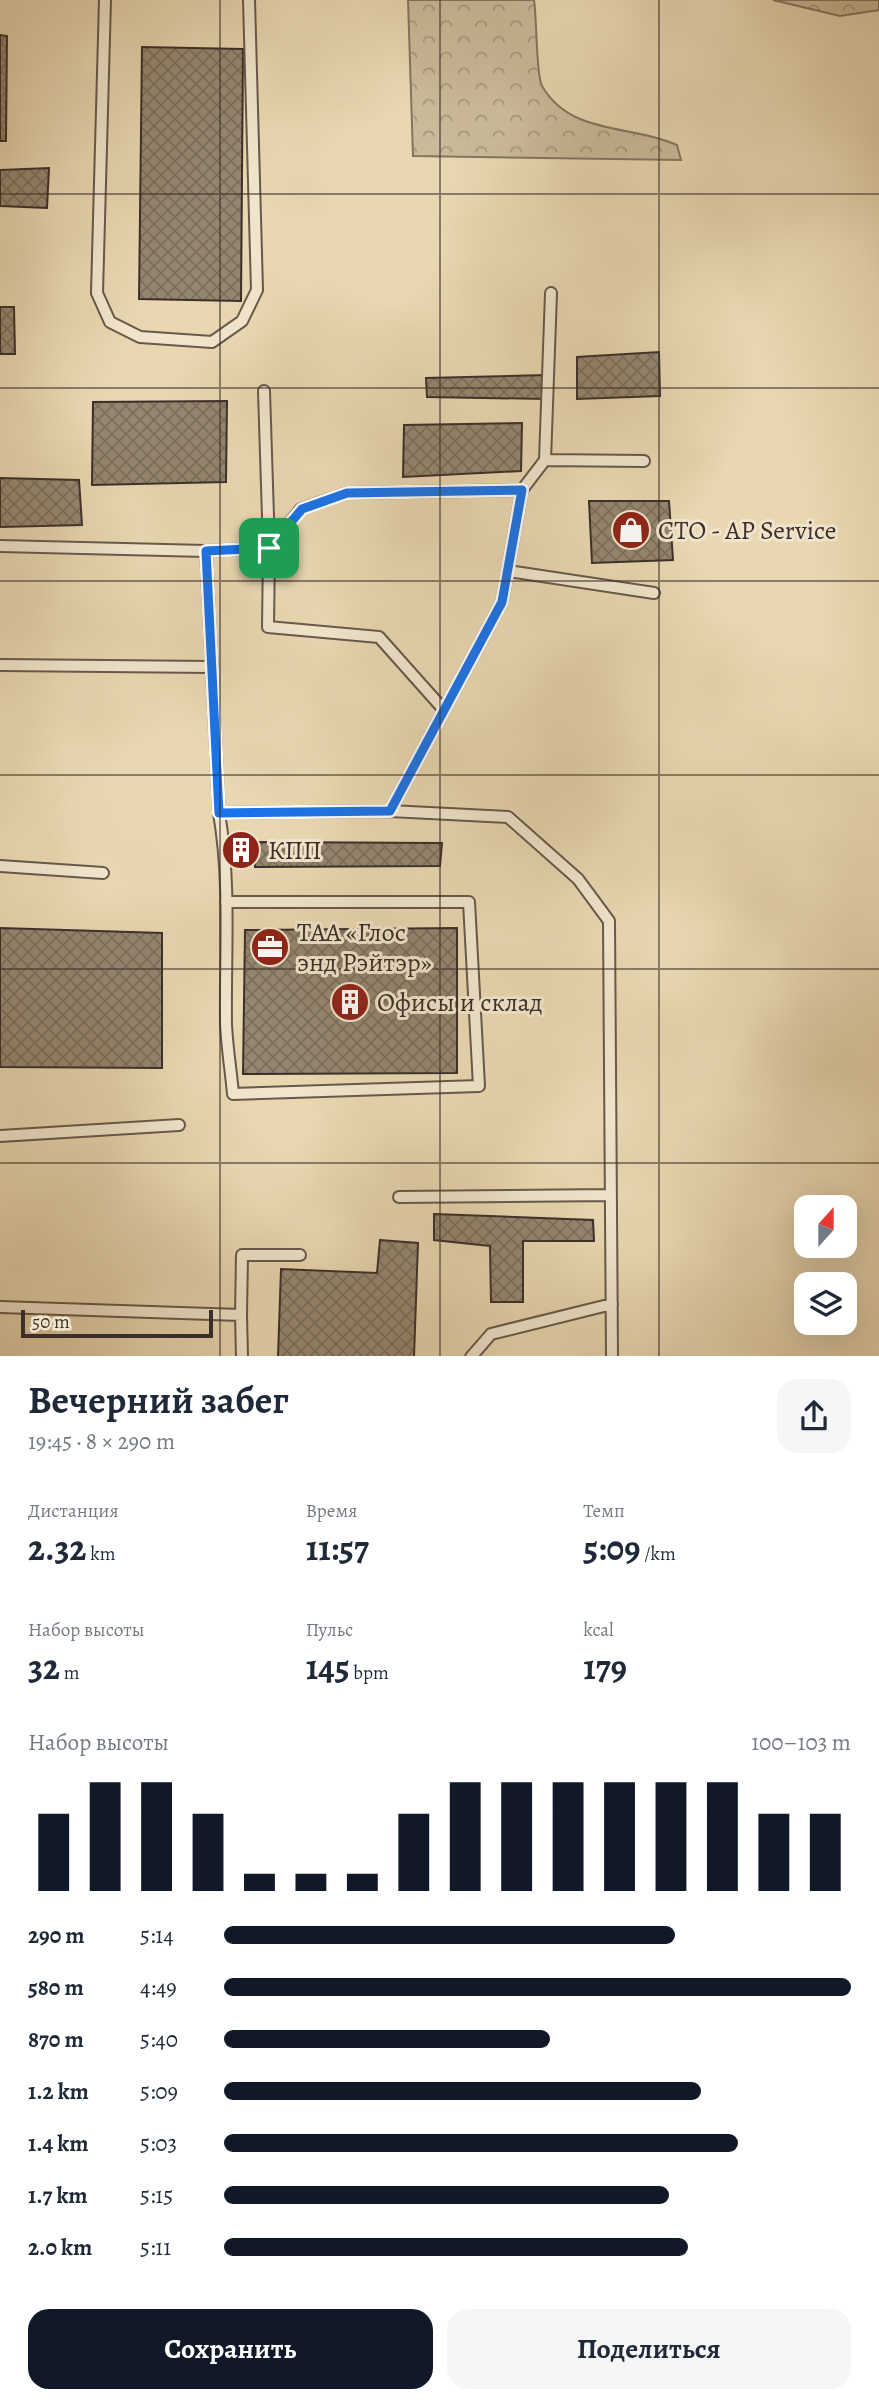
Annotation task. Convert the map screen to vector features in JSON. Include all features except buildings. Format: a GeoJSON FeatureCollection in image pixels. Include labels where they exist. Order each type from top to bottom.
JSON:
{"type":"FeatureCollection","features":[{"type":"Feature","properties":{"kind":"lane"},"geometry":{"type":"LineString","coordinates":[[106,0],[97,293],[110,322],[140,337],[212,342],[242,321],[257,290],[249,0]]}},
{"type":"Feature","properties":{"kind":"lane"},"geometry":{"type":"LineString","coordinates":[[390,811],[502,602],[522,490],[545,460],[551,293]]}},
{"type":"Feature","properties":{"kind":"lane"},"geometry":{"type":"LineString","coordinates":[[264,391],[269,548],[268,627],[379,637],[444,710]]}},
{"type":"Feature","properties":{"kind":"lane"},"geometry":{"type":"LineString","coordinates":[[545,460],[644,461]]}},
{"type":"Feature","properties":{"kind":"lane"},"geometry":{"type":"LineString","coordinates":[[0,545],[206,551],[269,548],[302,509],[347,493],[522,490]]}},
{"type":"Feature","properties":{"kind":"lane"},"geometry":{"type":"LineString","coordinates":[[206,551],[219,813],[226,853],[226,902],[226,1027],[233,1094],[479,1086],[469,902],[226,902]]}},
{"type":"Feature","properties":{"kind":"lane"},"geometry":{"type":"LineString","coordinates":[[508,571],[654,593]]}},
{"type":"Feature","properties":{"kind":"lane"},"geometry":{"type":"LineString","coordinates":[[0,665],[211,667]]}},
{"type":"Feature","properties":{"kind":"lane"},"geometry":{"type":"LineString","coordinates":[[219,813],[390,811],[508,817],[578,878],[609,921],[612,1356]]}},
{"type":"Feature","properties":{"kind":"lane"},"geometry":{"type":"LineString","coordinates":[[0,866],[103,873]]}},
{"type":"Feature","properties":{"kind":"lane"},"geometry":{"type":"LineString","coordinates":[[0,1136],[179,1125]]}},
{"type":"Feature","properties":{"kind":"lane"},"geometry":{"type":"LineString","coordinates":[[399,1197],[611,1195]]}},
{"type":"Feature","properties":{"kind":"lane"},"geometry":{"type":"LineString","coordinates":[[242,1356],[242,1255],[300,1255]]}},
{"type":"Feature","properties":{"kind":"lane"},"geometry":{"type":"LineString","coordinates":[[471,1356],[491,1334],[612,1304]]}},
{"type":"Feature","properties":{"kind":"lane"},"geometry":{"type":"LineString","coordinates":[[0,1307],[241,1315]]}},
{"type":"Feature","properties":{"kind":"green space"},"geometry":{"type":"Polygon","coordinates":[[[408,0],[534,0],[540,80],[554,102],[585,121],[659,138],[677,145],[681,160],[413,156],[408,0]]]}},
{"type":"Feature","properties":{"kind":"green space"},"geometry":{"type":"Polygon","coordinates":[[[773,0],[879,0],[879,10],[840,16],[773,0]]]}},
{"type":"Feature","properties":{"kind":"place","name":"СТО - AP Service"},"geometry":{"type":"Point","coordinates":[631,530]}},
{"type":"Feature","properties":{"kind":"place","name":"КПП"},"geometry":{"type":"Point","coordinates":[241,850]}},
{"type":"Feature","properties":{"kind":"place","name":"ТАА «Глос энд Рэйтэр»"},"geometry":{"type":"Point","coordinates":[270,947]}},
{"type":"Feature","properties":{"kind":"place","name":"Офисы и склад"},"geometry":{"type":"Point","coordinates":[350,1002]}},
{"type":"Feature","properties":{"kind":"route"},"geometry":{"type":"LineString","coordinates":[[522,490],[502,602],[390,811],[219,813],[206,551],[269,548],[302,509],[347,493],[522,490]]}}]}
